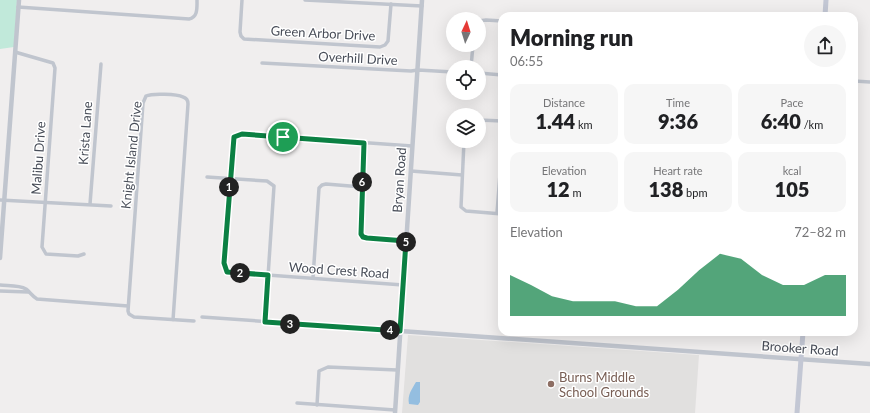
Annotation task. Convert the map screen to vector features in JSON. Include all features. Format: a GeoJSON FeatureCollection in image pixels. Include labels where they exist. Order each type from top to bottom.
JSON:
{"type":"FeatureCollection","features":[{"type":"Feature","properties":{"kind":"main road"},"geometry":{"type":"LineString","coordinates":[[825,12],[826,0]]}},
{"type":"Feature","properties":{"kind":"main road"},"geometry":{"type":"LineString","coordinates":[[798,413],[803,336]]}},
{"type":"Feature","properties":{"kind":"street"},"geometry":{"type":"LineString","coordinates":[[0,258],[2,200],[19,0]]}},
{"type":"Feature","properties":{"kind":"street"},"geometry":{"type":"LineString","coordinates":[[18,7],[189,20],[196,14],[197,0]]}},
{"type":"Feature","properties":{"kind":"street","name":"Green Arbor Drive"},"geometry":{"type":"LineString","coordinates":[[242,0],[240,32],[242,37],[248,40],[383,46],[388,41],[391,4]]}},
{"type":"Feature","properties":{"kind":"street"},"geometry":{"type":"LineString","coordinates":[[306,0],[370,2],[422,6]]}},
{"type":"Feature","properties":{"kind":"street","name":"Bryan Road"},"geometry":{"type":"LineString","coordinates":[[395,412],[422,0]]}},
{"type":"Feature","properties":{"kind":"street"},"geometry":{"type":"LineString","coordinates":[[486,20],[498,21]]}},
{"type":"Feature","properties":{"kind":"street","name":"Malibu Drive"},"geometry":{"type":"LineString","coordinates":[[15,52],[21,52],[53,63],[55,68],[42,247],[46,254],[78,256],[84,254]]}},
{"type":"Feature","properties":{"kind":"street","name":"Overhill Drive"},"geometry":{"type":"LineString","coordinates":[[262,63],[446,72]]}},
{"type":"Feature","properties":{"kind":"street","name":"Krista Lane"},"geometry":{"type":"LineString","coordinates":[[90,204],[100,64]]}},
{"type":"Feature","properties":{"kind":"street"},"geometry":{"type":"LineString","coordinates":[[486,74],[498,75]]}},
{"type":"Feature","properties":{"kind":"street"},"geometry":{"type":"LineString","coordinates":[[858,81],[870,82]]}},
{"type":"Feature","properties":{"kind":"street","name":"Knight Island Drive"},"geometry":{"type":"LineString","coordinates":[[128,306],[145,98],[152,94],[182,96],[187,99],[188,104],[173,320]]}},
{"type":"Feature","properties":{"kind":"street"},"geometry":{"type":"LineString","coordinates":[[486,120],[498,121]]}},
{"type":"Feature","properties":{"kind":"street"},"geometry":{"type":"LineString","coordinates":[[230,178],[234,137],[242,134],[412,146]]}},
{"type":"Feature","properties":{"kind":"street"},"geometry":{"type":"LineString","coordinates":[[364,143],[360,231],[362,236],[367,238],[406,241]]}},
{"type":"Feature","properties":{"kind":"street"},"geometry":{"type":"LineString","coordinates":[[464,148],[460,205],[462,209],[466,211],[498,214]]}},
{"type":"Feature","properties":{"kind":"street"},"geometry":{"type":"LineString","coordinates":[[410,171],[462,175]]}},
{"type":"Feature","properties":{"kind":"street"},"geometry":{"type":"LineString","coordinates":[[207,177],[268,182],[274,186],[265,322]]}},
{"type":"Feature","properties":{"kind":"street","name":"Wood Crest Road"},"geometry":{"type":"LineString","coordinates":[[230,178],[224,263],[227,272],[403,285]]}},
{"type":"Feature","properties":{"kind":"street"},"geometry":{"type":"LineString","coordinates":[[313,278],[319,188],[326,184],[362,187]]}},
{"type":"Feature","properties":{"kind":"street"},"geometry":{"type":"LineString","coordinates":[[2,200],[45,201],[111,206]]}},
{"type":"Feature","properties":{"kind":"street"},"geometry":{"type":"LineString","coordinates":[[0,285],[17,286],[26,289],[37,299],[128,306],[129,314],[134,317],[194,321]]}},
{"type":"Feature","properties":{"kind":"street"},"geometry":{"type":"LineString","coordinates":[[0,291],[28,292]]}},
{"type":"Feature","properties":{"kind":"street","name":"Brooker Road"},"geometry":{"type":"LineString","coordinates":[[202,317],[870,364]]}},
{"type":"Feature","properties":{"kind":"street"},"geometry":{"type":"LineString","coordinates":[[317,405],[319,372],[328,366],[397,370]]}},
{"type":"Feature","properties":{"kind":"street"},"geometry":{"type":"LineString","coordinates":[[297,403],[395,412]]}},
{"type":"Feature","properties":{"kind":"shaded area","name":"Burns Middle School Grounds"},"geometry":{"type":"Polygon","coordinates":[[[408,335],[699,355],[695,413],[402,413],[408,335]]]}},
{"type":"Feature","properties":{"kind":"green space"},"geometry":{"type":"Polygon","coordinates":[[[0,0],[17,0],[14,47],[0,49],[0,0]]]}},
{"type":"Feature","properties":{"kind":"water"},"geometry":{"type":"Polygon","coordinates":[[[416,382],[420,382],[420,402],[418,405],[409,404],[409,395],[416,382]]]}},
{"type":"Feature","properties":{"kind":"place","name":"Burns Middle School Grounds"},"geometry":{"type":"Point","coordinates":[551,384]}},
{"type":"Feature","properties":{"kind":"route"},"geometry":{"type":"LineString","coordinates":[[242,134],[283,137],[364,143],[361,234],[363,237],[367,238],[406,241],[400,331],[265,322],[268,275],[227,272],[224,263],[234,137],[242,134]]}}]}
